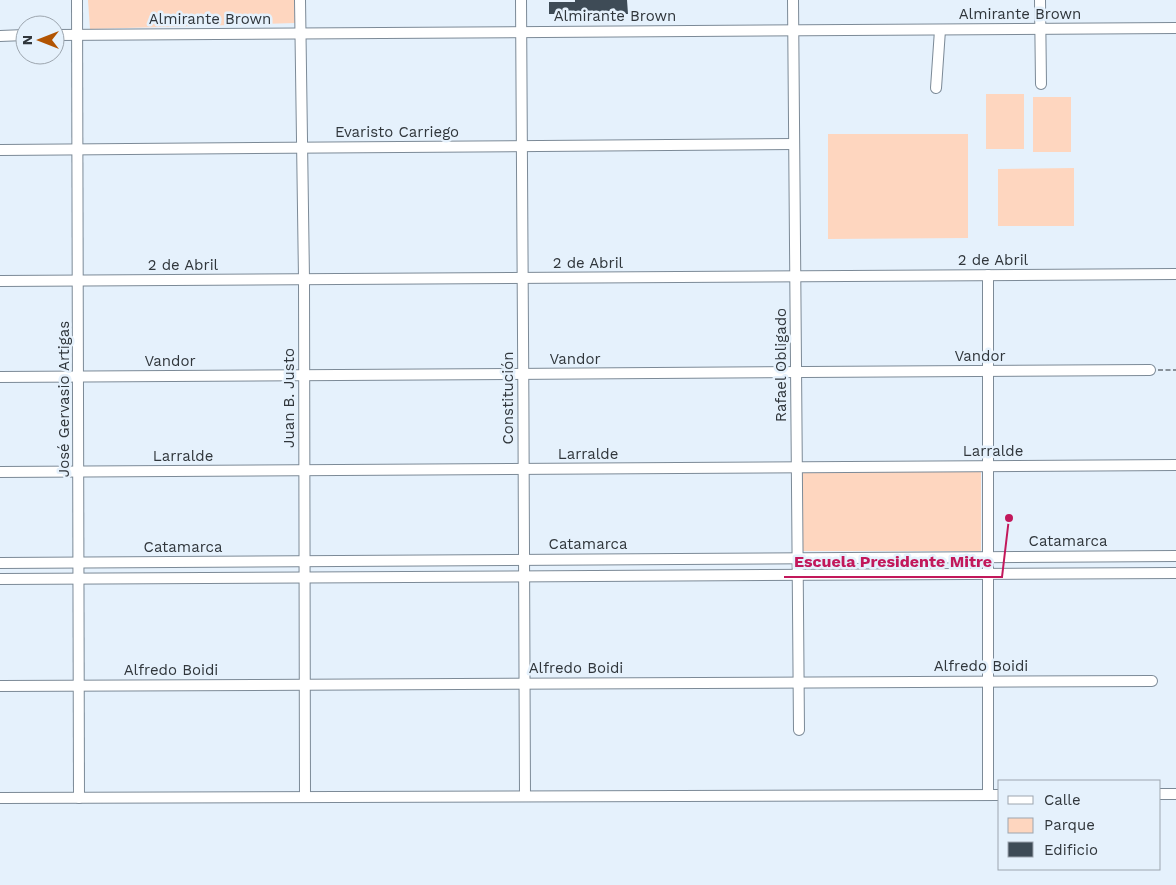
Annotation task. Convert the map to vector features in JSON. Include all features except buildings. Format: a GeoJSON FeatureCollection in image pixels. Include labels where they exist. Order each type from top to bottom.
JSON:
{"type":"FeatureCollection","features":[{"type":"Feature","properties":{"kind":"street","name":"José Gervasio Artigas"},"geometry":{"type":"LineString","coordinates":[[77,0],[79,798]]}},
{"type":"Feature","properties":{"kind":"street","name":"Juan B. Justo"},"geometry":{"type":"LineString","coordinates":[[300,0],[304,279],[305,797]]}},
{"type":"Feature","properties":{"kind":"street","name":"Constitución"},"geometry":{"type":"LineString","coordinates":[[521,0],[521,146],[524,278],[522,560],[525,796]]}},
{"type":"Feature","properties":{"kind":"street","name":"Rafael Obligado"},"geometry":{"type":"LineString","coordinates":[[793,0],[799,730]]}},
{"type":"Feature","properties":{"kind":"street"},"geometry":{"type":"LineString","coordinates":[[1040,0],[1041,84]]}},
{"type":"Feature","properties":{"kind":"street","name":"Almirante Brown"},"geometry":{"type":"LineString","coordinates":[[65,35],[1176,28]]}},
{"type":"Feature","properties":{"kind":"street"},"geometry":{"type":"LineString","coordinates":[[936,88],[940,30]]}},
{"type":"Feature","properties":{"kind":"street"},"geometry":{"type":"LineString","coordinates":[[0,36],[15,35]]}},
{"type":"Feature","properties":{"kind":"street","name":"Evaristo Carriego"},"geometry":{"type":"LineString","coordinates":[[0,150],[794,144]]}},
{"type":"Feature","properties":{"kind":"street","name":"2 de Abril"},"geometry":{"type":"LineString","coordinates":[[0,281],[1176,274]]}},
{"type":"Feature","properties":{"kind":"street"},"geometry":{"type":"LineString","coordinates":[[988,275],[986,557],[988,795]]}},
{"type":"Feature","properties":{"kind":"street","name":"Vandor"},"geometry":{"type":"LineString","coordinates":[[0,377],[1150,370]]}},
{"type":"Feature","properties":{"kind":"street","name":"Larralde"},"geometry":{"type":"LineString","coordinates":[[0,472],[1176,465]]}},
{"type":"Feature","properties":{"kind":"street","name":"Catamarca"},"geometry":{"type":"LineString","coordinates":[[0,563],[1176,556]]}},
{"type":"Feature","properties":{"kind":"street","name":"Catamarca"},"geometry":{"type":"LineString","coordinates":[[0,579],[1176,573]]}},
{"type":"Feature","properties":{"kind":"street","name":"Alfredo Boidi"},"geometry":{"type":"LineString","coordinates":[[0,686],[1152,680]]}},
{"type":"Feature","properties":{"kind":"street"},"geometry":{"type":"LineString","coordinates":[[1161,794],[1176,794]]}},
{"type":"Feature","properties":{"kind":"street"},"geometry":{"type":"LineString","coordinates":[[0,798],[998,795]]}},
{"type":"Feature","properties":{"kind":"path"},"geometry":{"type":"LineString","coordinates":[[1150,370],[1176,370]]}},
{"type":"Feature","properties":{"kind":"green space"},"geometry":{"type":"Polygon","coordinates":[[[88,0],[294,0],[295,23],[90,29],[88,0]]]}},
{"type":"Feature","properties":{"kind":"green space"},"geometry":{"type":"Polygon","coordinates":[[[986,94],[1024,94],[1024,149],[986,149],[986,94]]]}},
{"type":"Feature","properties":{"kind":"green space"},"geometry":{"type":"Polygon","coordinates":[[[1033,97],[1071,97],[1071,152],[1033,152],[1033,97]]]}},
{"type":"Feature","properties":{"kind":"green space"},"geometry":{"type":"Polygon","coordinates":[[[828,134],[968,134],[968,238],[828,239],[828,134]]]}},
{"type":"Feature","properties":{"kind":"green space"},"geometry":{"type":"Polygon","coordinates":[[[1074,168],[1074,226],[998,226],[998,169],[1074,168]]]}},
{"type":"Feature","properties":{"kind":"green space"},"geometry":{"type":"Polygon","coordinates":[[[981,471],[981,551],[799,551],[798,472],[981,471]]]}},
{"type":"Feature","properties":{"kind":"place","name":"Escuela Presidente Mitre"},"geometry":{"type":"Point","coordinates":[1009,518]}}]}
